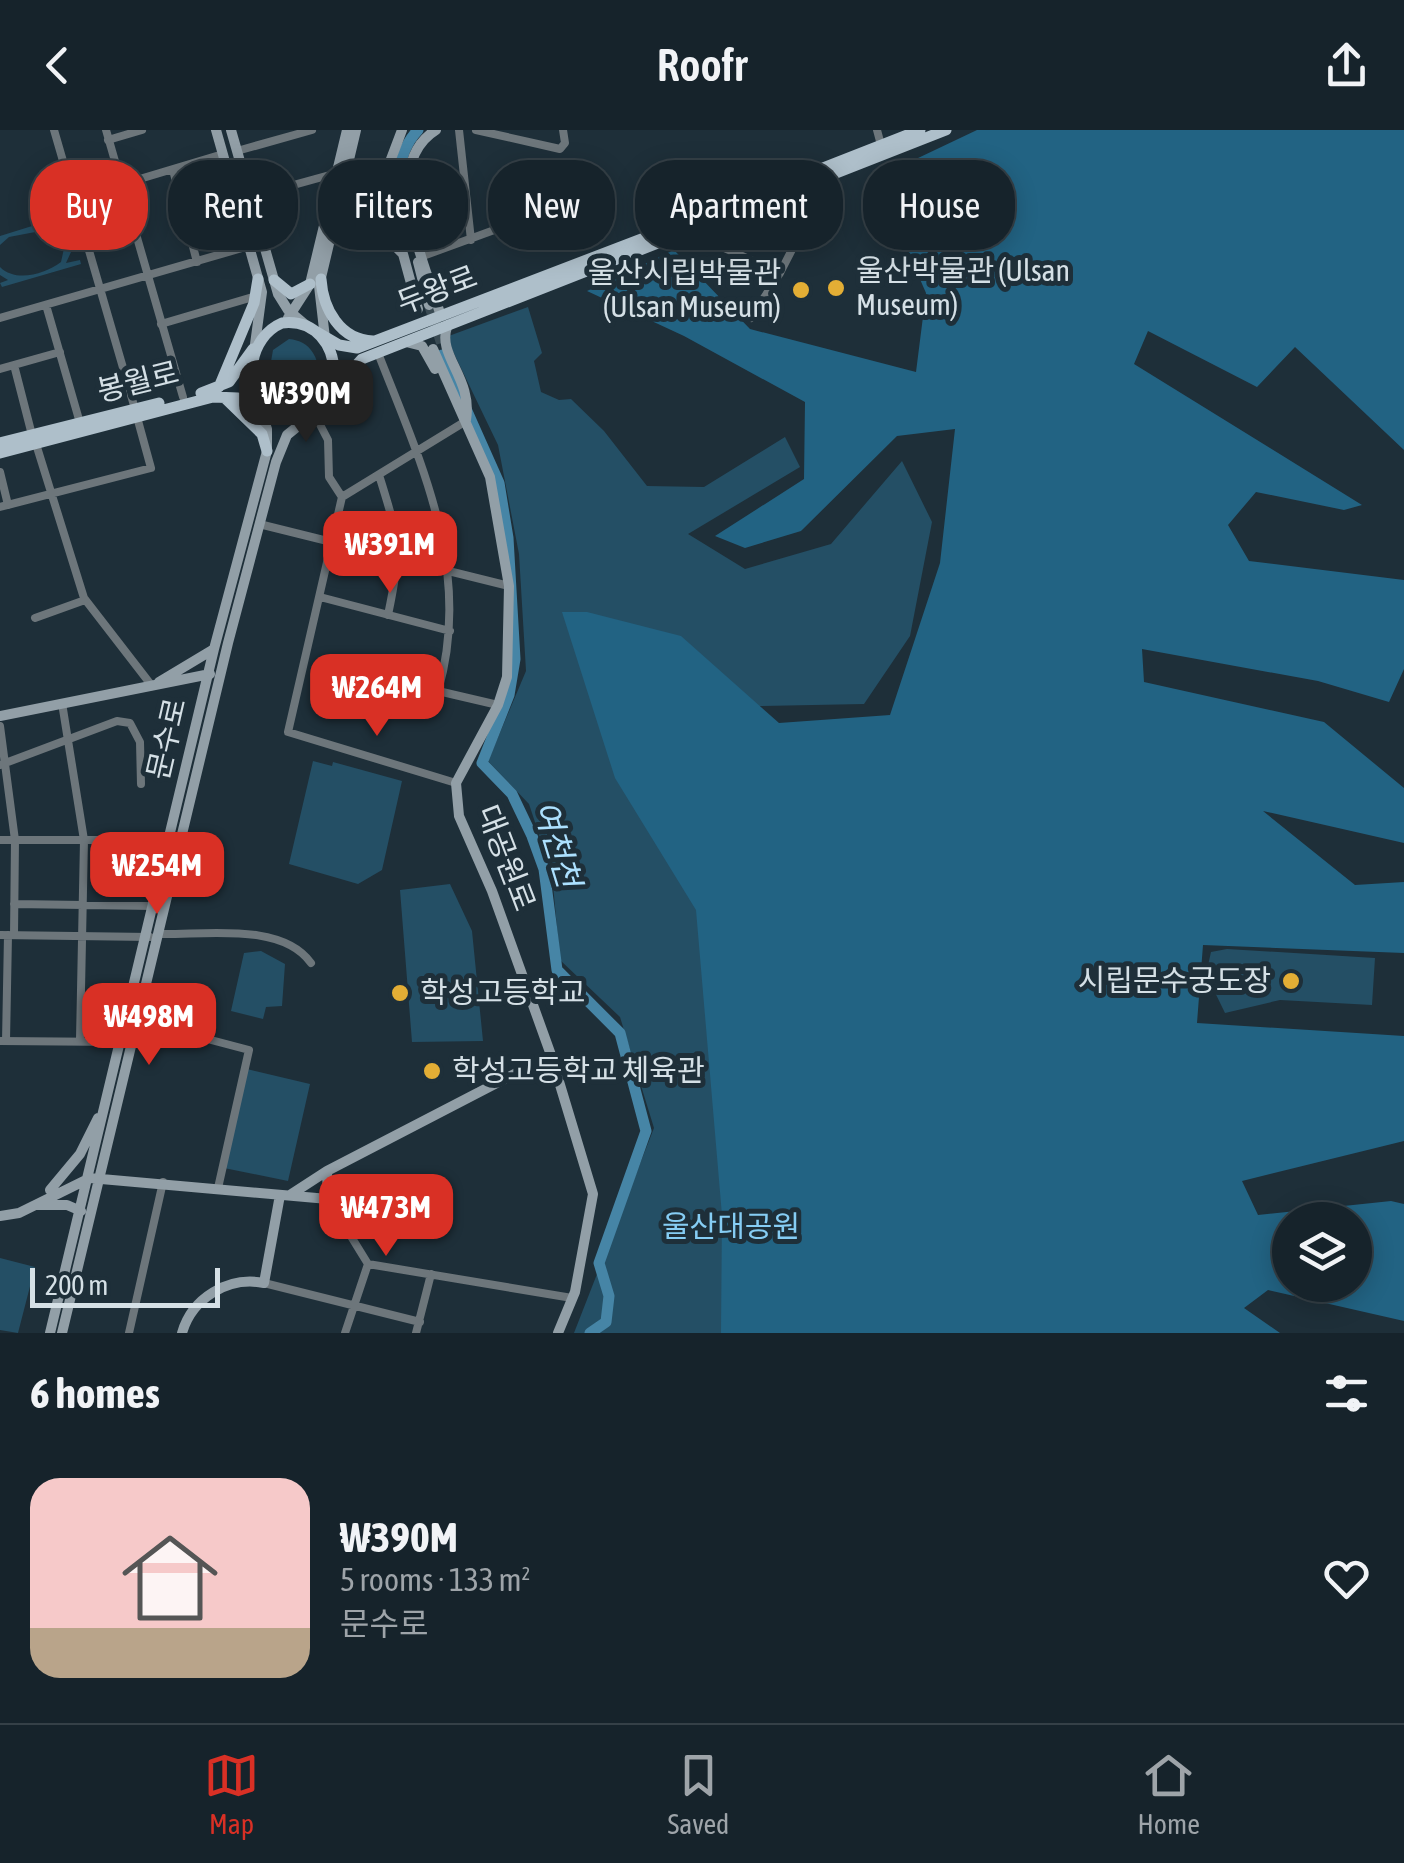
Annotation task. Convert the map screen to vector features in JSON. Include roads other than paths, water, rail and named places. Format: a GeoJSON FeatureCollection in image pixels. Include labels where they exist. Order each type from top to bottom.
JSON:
{"type":"FeatureCollection","features":[{"type":"Feature","properties":{"kind":"main road","name":"두왕로"},"geometry":{"type":"LineString","coordinates":[[843,161],[920,130]]}},
{"type":"Feature","properties":{"kind":"main road"},"geometry":{"type":"LineString","coordinates":[[843,173],[946,130]]}},
{"type":"Feature","properties":{"kind":"main road","name":"두왕로"},"geometry":{"type":"LineString","coordinates":[[287,318],[310,328],[327,342],[348,349],[377,347],[415,326],[444,321],[635,240]]}},
{"type":"Feature","properties":{"kind":"main road"},"geometry":{"type":"LineString","coordinates":[[254,351],[255,392],[263,408],[288,418],[314,413],[353,364],[377,347],[406,342],[444,321],[649,250]]}},
{"type":"Feature","properties":{"kind":"main road"},"geometry":{"type":"LineString","coordinates":[[258,279],[256,296],[220,392],[262,434],[267,451]]}},
{"type":"Feature","properties":{"kind":"main road"},"geometry":{"type":"LineString","coordinates":[[274,280],[291,294],[316,281],[344,332],[377,347]]}},
{"type":"Feature","properties":{"kind":"main road","name":"봉월로"},"geometry":{"type":"LineString","coordinates":[[220,392],[265,334],[287,318]]}},
{"type":"Feature","properties":{"kind":"main road"},"geometry":{"type":"LineString","coordinates":[[327,342],[336,368],[332,392]]}},
{"type":"Feature","properties":{"kind":"main road","name":"봉월로"},"geometry":{"type":"LineString","coordinates":[[0,443],[34,439],[80,422],[220,392],[263,408]]}},
{"type":"Feature","properties":{"kind":"main road"},"geometry":{"type":"LineString","coordinates":[[0,453],[34,439],[136,413]]}},
{"type":"Feature","properties":{"kind":"street"},"geometry":{"type":"LineString","coordinates":[[54,130],[62,160]]}},
{"type":"Feature","properties":{"kind":"street"},"geometry":{"type":"LineString","coordinates":[[114,160],[107,135],[142,130]]}},
{"type":"Feature","properties":{"kind":"street"},"geometry":{"type":"LineString","coordinates":[[216,130],[225,160]]}},
{"type":"Feature","properties":{"kind":"street"},"geometry":{"type":"LineString","coordinates":[[232,130],[240,160]]}},
{"type":"Feature","properties":{"kind":"street"},"geometry":{"type":"LineString","coordinates":[[237,151],[312,130]]}},
{"type":"Feature","properties":{"kind":"street"},"geometry":{"type":"LineString","coordinates":[[339,160],[347,130]]}},
{"type":"Feature","properties":{"kind":"street"},"geometry":{"type":"LineString","coordinates":[[287,318],[316,281],[356,130]]}},
{"type":"Feature","properties":{"kind":"street"},"geometry":{"type":"LineString","coordinates":[[391,160],[402,130]]}},
{"type":"Feature","properties":{"kind":"street"},"geometry":{"type":"LineString","coordinates":[[410,160],[421,139],[436,130]]}},
{"type":"Feature","properties":{"kind":"street"},"geometry":{"type":"LineString","coordinates":[[459,130],[471,240]]}},
{"type":"Feature","properties":{"kind":"street"},"geometry":{"type":"LineString","coordinates":[[476,130],[562,148],[563,130]]}},
{"type":"Feature","properties":{"kind":"street"},"geometry":{"type":"LineString","coordinates":[[878,130],[881,145]]}},
{"type":"Feature","properties":{"kind":"street"},"geometry":{"type":"LineString","coordinates":[[204,160],[223,154]]}},
{"type":"Feature","properties":{"kind":"street"},"geometry":{"type":"LineString","coordinates":[[422,256],[488,233]]}},
{"type":"Feature","properties":{"kind":"street"},"geometry":{"type":"LineString","coordinates":[[0,472],[4,506],[151,468],[88,250]]}},
{"type":"Feature","properties":{"kind":"street"},"geometry":{"type":"LineString","coordinates":[[140,250],[161,324],[191,398]]}},
{"type":"Feature","properties":{"kind":"street"},"geometry":{"type":"LineString","coordinates":[[194,250],[197,262]]}},
{"type":"Feature","properties":{"kind":"street"},"geometry":{"type":"LineString","coordinates":[[0,318],[236,250]]}},
{"type":"Feature","properties":{"kind":"street"},"geometry":{"type":"LineString","coordinates":[[250,250],[262,298],[254,351]]}},
{"type":"Feature","properties":{"kind":"street"},"geometry":{"type":"LineString","coordinates":[[265,250],[287,318]]}},
{"type":"Feature","properties":{"kind":"street"},"geometry":{"type":"LineString","coordinates":[[322,250],[316,281],[327,342]]}},
{"type":"Feature","properties":{"kind":"street"},"geometry":{"type":"LineString","coordinates":[[400,250],[424,307],[413,250]]}},
{"type":"Feature","properties":{"kind":"street"},"geometry":{"type":"LineString","coordinates":[[400,250],[415,326]]}},
{"type":"Feature","properties":{"kind":"street"},"geometry":{"type":"LineString","coordinates":[[342,497],[418,454],[466,421],[469,402],[436,347],[444,321],[421,250]]}},
{"type":"Feature","properties":{"kind":"street"},"geometry":{"type":"LineString","coordinates":[[730,250],[780,273]]}},
{"type":"Feature","properties":{"kind":"street"},"geometry":{"type":"LineString","coordinates":[[751,318],[792,250]]}},
{"type":"Feature","properties":{"kind":"street"},"geometry":{"type":"LineString","coordinates":[[161,324],[256,296]]}},
{"type":"Feature","properties":{"kind":"street"},"geometry":{"type":"LineString","coordinates":[[46,305],[80,422]]}},
{"type":"Feature","properties":{"kind":"street"},"geometry":{"type":"LineString","coordinates":[[406,342],[436,347]]}},
{"type":"Feature","properties":{"kind":"street"},"geometry":{"type":"LineString","coordinates":[[377,347],[443,529],[450,631],[438,691],[498,705]]}},
{"type":"Feature","properties":{"kind":"street","name":"대공원로"},"geometry":{"type":"LineString","coordinates":[[436,347],[490,477],[509,586],[507,677],[498,705],[456,783],[458,816],[492,891],[551,1054],[593,1194],[572,1298],[558,1333]]}},
{"type":"Feature","properties":{"kind":"street"},"geometry":{"type":"LineString","coordinates":[[0,369],[60,352]]}},
{"type":"Feature","properties":{"kind":"street"},"geometry":{"type":"LineString","coordinates":[[14,365],[86,600],[152,686]]}},
{"type":"Feature","properties":{"kind":"street","name":"문수로"},"geometry":{"type":"LineString","coordinates":[[50,1333],[146,936],[165,883],[201,730],[214,649],[267,451],[263,408]]}},
{"type":"Feature","properties":{"kind":"street"},"geometry":{"type":"LineString","coordinates":[[314,413],[328,440],[329,477],[342,497],[288,732],[456,783]]}},
{"type":"Feature","properties":{"kind":"street","name":"문수로"},"geometry":{"type":"LineString","coordinates":[[62,1333],[160,934],[169,840],[201,730],[214,702],[284,440],[314,413]]}},
{"type":"Feature","properties":{"kind":"street"},"geometry":{"type":"LineString","coordinates":[[379,475],[398,538],[400,560],[388,615]]}},
{"type":"Feature","properties":{"kind":"street"},"geometry":{"type":"LineString","coordinates":[[259,524],[509,586]]}},
{"type":"Feature","properties":{"kind":"street"},"geometry":{"type":"LineString","coordinates":[[320,597],[450,631]]}},
{"type":"Feature","properties":{"kind":"street"},"geometry":{"type":"LineString","coordinates":[[35,618],[86,600]]}},
{"type":"Feature","properties":{"kind":"street"},"geometry":{"type":"LineString","coordinates":[[152,686],[214,649]]}},
{"type":"Feature","properties":{"kind":"street"},"geometry":{"type":"LineString","coordinates":[[0,716],[208,675],[224,662]]}},
{"type":"Feature","properties":{"kind":"street"},"geometry":{"type":"LineString","coordinates":[[208,675],[214,684],[214,702]]}},
{"type":"Feature","properties":{"kind":"street"},"geometry":{"type":"LineString","coordinates":[[62,702],[84,840],[80,1040]]}},
{"type":"Feature","properties":{"kind":"street"},"geometry":{"type":"LineString","coordinates":[[3,764],[117,722],[130,723],[140,742],[141,784]]}},
{"type":"Feature","properties":{"kind":"street"},"geometry":{"type":"LineString","coordinates":[[0,726],[15,840],[3,1041],[122,1042]]}},
{"type":"Feature","properties":{"kind":"street"},"geometry":{"type":"LineString","coordinates":[[0,840],[169,840]]}},
{"type":"Feature","properties":{"kind":"street"},"geometry":{"type":"LineString","coordinates":[[14,904],[154,906]]}},
{"type":"Feature","properties":{"kind":"street"},"geometry":{"type":"LineString","coordinates":[[160,934],[262,936],[299,946],[310,963]]}},
{"type":"Feature","properties":{"kind":"street"},"geometry":{"type":"LineString","coordinates":[[7,935],[146,936],[154,940],[156,949]]}},
{"type":"Feature","properties":{"kind":"street"},"geometry":{"type":"LineString","coordinates":[[139,1021],[249,1050],[218,1188]]}},
{"type":"Feature","properties":{"kind":"street"},"geometry":{"type":"LineString","coordinates":[[264,1283],[285,1195],[551,1054]]}},
{"type":"Feature","properties":{"kind":"street"},"geometry":{"type":"LineString","coordinates":[[35,1205],[80,1154],[111,1089]]}},
{"type":"Feature","properties":{"kind":"street"},"geometry":{"type":"LineString","coordinates":[[327,1171],[328,1199],[368,1264],[572,1298]]}},
{"type":"Feature","properties":{"kind":"street"},"geometry":{"type":"LineString","coordinates":[[0,1216],[35,1205],[61,1188],[102,1177],[328,1199]]}},
{"type":"Feature","properties":{"kind":"street"},"geometry":{"type":"LineString","coordinates":[[129,1333],[163,1182]]}},
{"type":"Feature","properties":{"kind":"street"},"geometry":{"type":"LineString","coordinates":[[35,1205],[67,1205],[81,1211]]}},
{"type":"Feature","properties":{"kind":"street"},"geometry":{"type":"LineString","coordinates":[[346,1333],[368,1264]]}},
{"type":"Feature","properties":{"kind":"street"},"geometry":{"type":"LineString","coordinates":[[416,1333],[431,1274]]}},
{"type":"Feature","properties":{"kind":"street"},"geometry":{"type":"LineString","coordinates":[[182,1333],[186,1317],[217,1289],[243,1280],[420,1322]]}},
{"type":"Feature","properties":{"kind":"waterway","name":"여천천"},"geometry":{"type":"LineString","coordinates":[[402,160],[418,130]]}},
{"type":"Feature","properties":{"kind":"waterway","name":"여천천"},"geometry":{"type":"LineString","coordinates":[[442,355],[499,483],[508,538],[515,659],[509,695],[482,763],[512,794],[544,869],[557,970],[620,1033],[646,1131],[599,1263],[609,1296],[606,1322],[590,1333]]}},
{"type":"Feature","properties":{"kind":"tunnel"},"geometry":{"type":"LineString","coordinates":[[429,305],[442,346]]}},
{"type":"Feature","properties":{"kind":"place","name":"울산박물관 (Ulsan Museum)"},"geometry":{"type":"Point","coordinates":[836,288]}},
{"type":"Feature","properties":{"kind":"place","name":"울산시립박물관 (Ulsan Museum)"},"geometry":{"type":"Point","coordinates":[801,290]}},
{"type":"Feature","properties":{"kind":"place","name":"시립문수궁도장"},"geometry":{"type":"Point","coordinates":[1291,981]}},
{"type":"Feature","properties":{"kind":"place","name":"학성고등학교"},"geometry":{"type":"Point","coordinates":[400,993]}},
{"type":"Feature","properties":{"kind":"place","name":"학성고등학교 체육관"},"geometry":{"type":"Point","coordinates":[432,1071]}},
{"type":"Feature","properties":{"kind":"park label","name":"울산대공원"},"geometry":{"type":"Point","coordinates":[731,1227]}}]}
